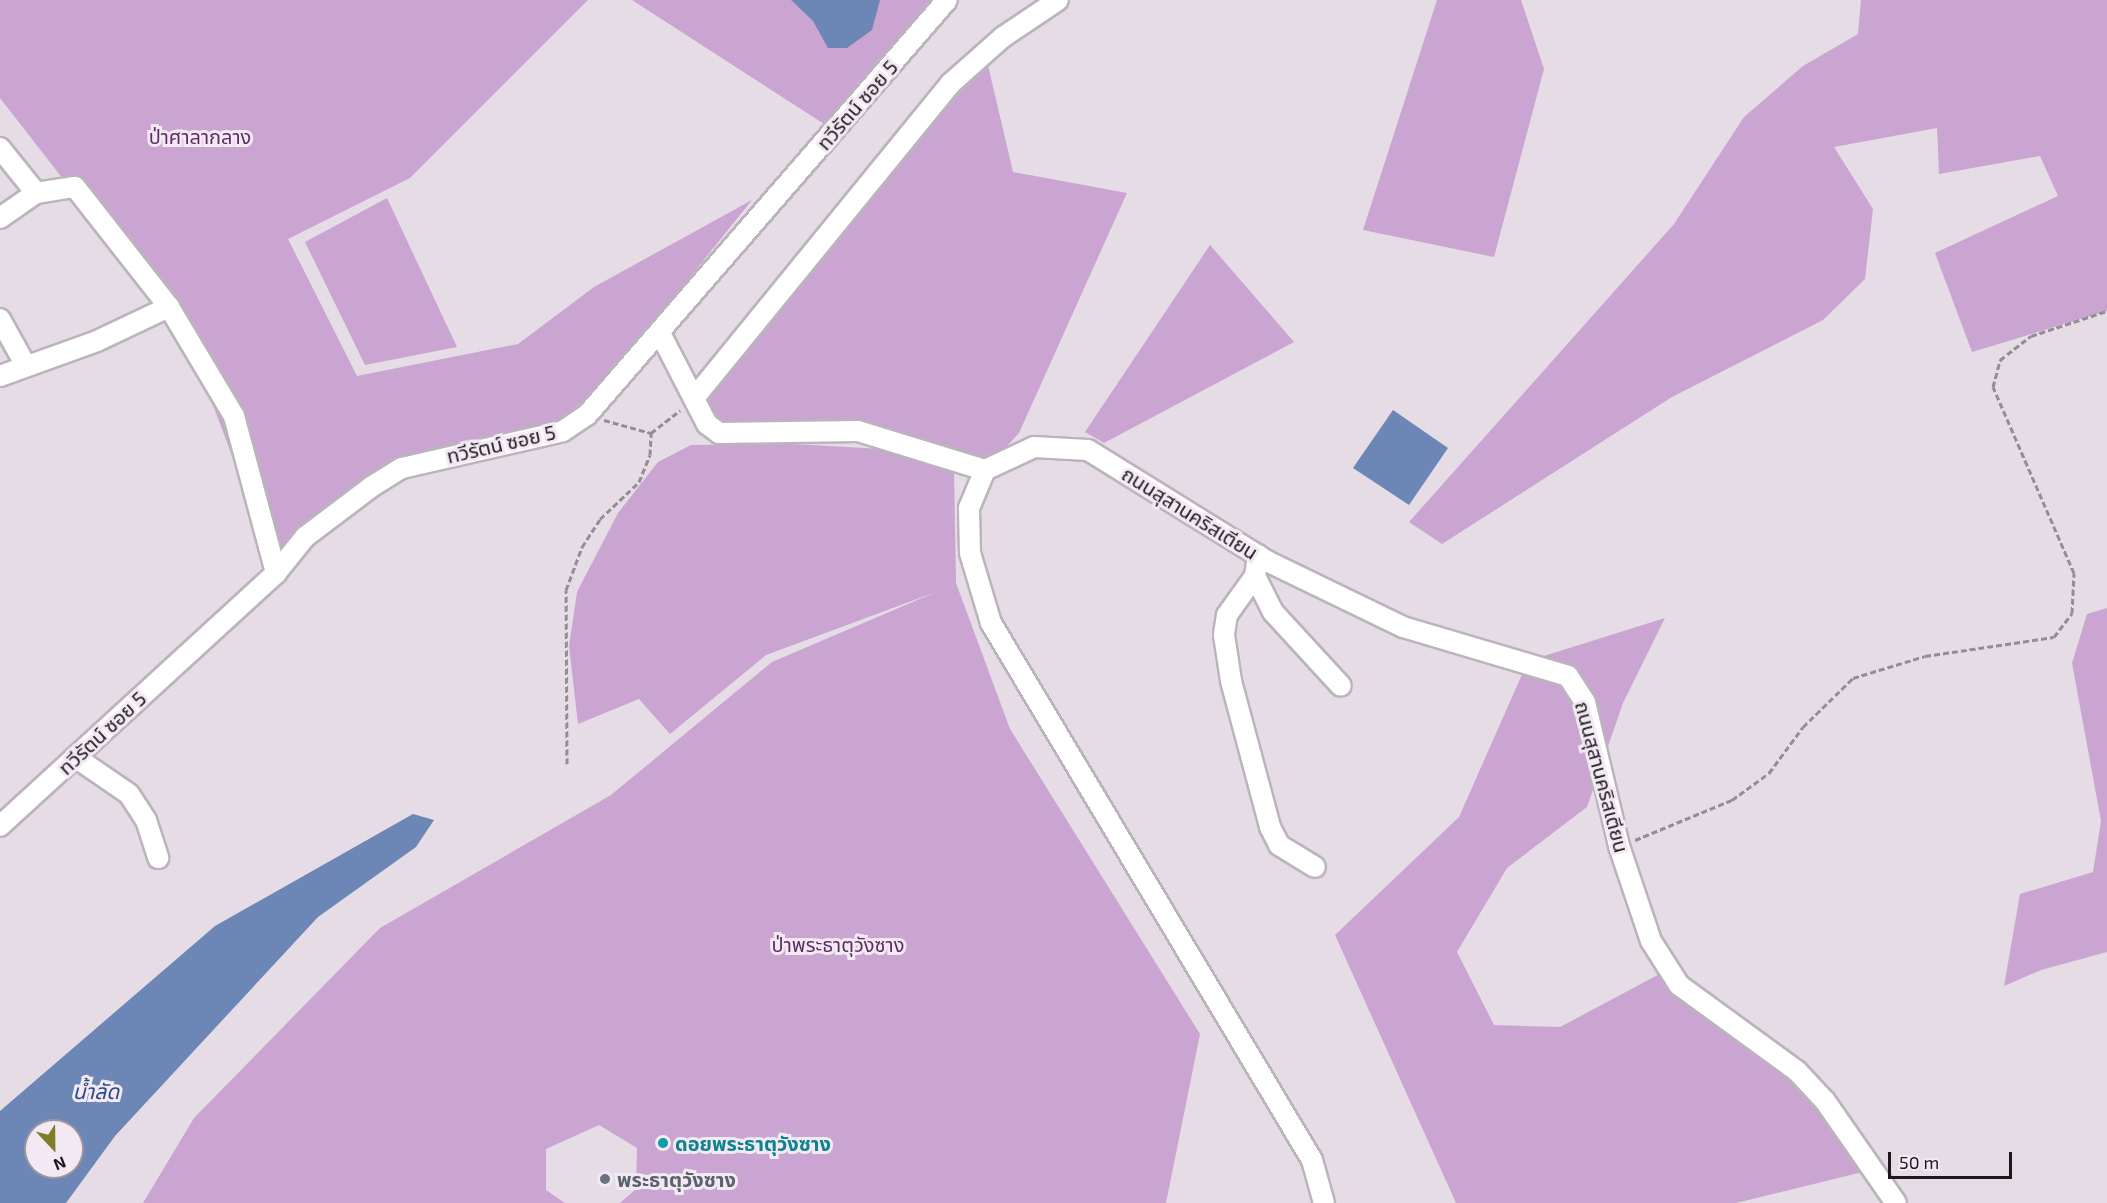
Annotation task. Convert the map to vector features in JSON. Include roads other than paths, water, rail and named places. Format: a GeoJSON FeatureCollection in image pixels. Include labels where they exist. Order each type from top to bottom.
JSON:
{"type":"FeatureCollection","features":[{"type":"Feature","properties":{"kind":"street","name":"ทวีรัตน์ ซอย 5"},"geometry":{"type":"LineString","coordinates":[[0,826],[276,573],[305,537],[402,468],[544,436],[587,415],[661,335],[947,0]]}},
{"type":"Feature","properties":{"kind":"street"},"geometry":{"type":"LineString","coordinates":[[695,397],[950,84],[1004,37],[1058,0]]}},
{"type":"Feature","properties":{"kind":"street"},"geometry":{"type":"LineString","coordinates":[[0,147],[36,193]]}},
{"type":"Feature","properties":{"kind":"street"},"geometry":{"type":"LineString","coordinates":[[0,218],[36,193],[75,188],[169,307],[234,416],[276,573]]}},
{"type":"Feature","properties":{"kind":"street"},"geometry":{"type":"LineString","coordinates":[[0,376],[97,341],[169,307]]}},
{"type":"Feature","properties":{"kind":"street"},"geometry":{"type":"LineString","coordinates":[[0,319],[26,366]]}},
{"type":"Feature","properties":{"kind":"street"},"geometry":{"type":"LineString","coordinates":[[661,335],[707,424],[720,433],[858,431],[986,470],[969,508],[970,553],[991,623],[1312,1160],[1324,1203]]}},
{"type":"Feature","properties":{"kind":"street","name":"ถนนสุสานคริสเตียน"},"geometry":{"type":"LineString","coordinates":[[986,470],[1034,447],[1088,450],[1258,555],[1403,627],[1568,676],[1585,702],[1619,846],[1651,940],[1679,985],[1797,1071],[1825,1101],[1896,1203]]}},
{"type":"Feature","properties":{"kind":"street"},"geometry":{"type":"LineString","coordinates":[[1258,555],[1255,576],[1227,615],[1224,635],[1233,690],[1270,827],[1279,845],[1315,867]]}},
{"type":"Feature","properties":{"kind":"street"},"geometry":{"type":"LineString","coordinates":[[1255,576],[1273,612],[1341,686]]}},
{"type":"Feature","properties":{"kind":"street"},"geometry":{"type":"LineString","coordinates":[[75,757],[129,794],[147,820],[158,858]]}},
{"type":"Feature","properties":{"kind":"water"},"geometry":{"type":"Polygon","coordinates":[[[791,0],[880,0],[872,30],[847,48],[828,48],[813,21],[791,0]]]}},
{"type":"Feature","properties":{"kind":"water"},"geometry":{"type":"Polygon","coordinates":[[[1393,410],[1448,448],[1409,505],[1353,468],[1393,410]]]}},
{"type":"Feature","properties":{"kind":"water","name":"น้ำลัด"},"geometry":{"type":"Polygon","coordinates":[[[413,814],[434,820],[416,847],[318,917],[115,1136],[84,1178],[84,1119],[24,1119],[24,1179],[84,1179],[66,1203],[0,1203],[0,1111],[215,926],[413,814]]]}},
{"type":"Feature","properties":{"kind":"place","name":"ดอยพระธาตุวังซาง"},"geometry":{"type":"Point","coordinates":[663,1143]}},
{"type":"Feature","properties":{"kind":"place","name":"พระธาตุวังซาง"},"geometry":{"type":"Point","coordinates":[605,1179]}},
{"type":"Feature","properties":{"kind":"park label","name":"ป่าศาลากลาง"},"geometry":{"type":"Point","coordinates":[200,136]}},
{"type":"Feature","properties":{"kind":"park label","name":"ป่าพระธาตุวังซาง"},"geometry":{"type":"Point","coordinates":[838,944]}}]}
